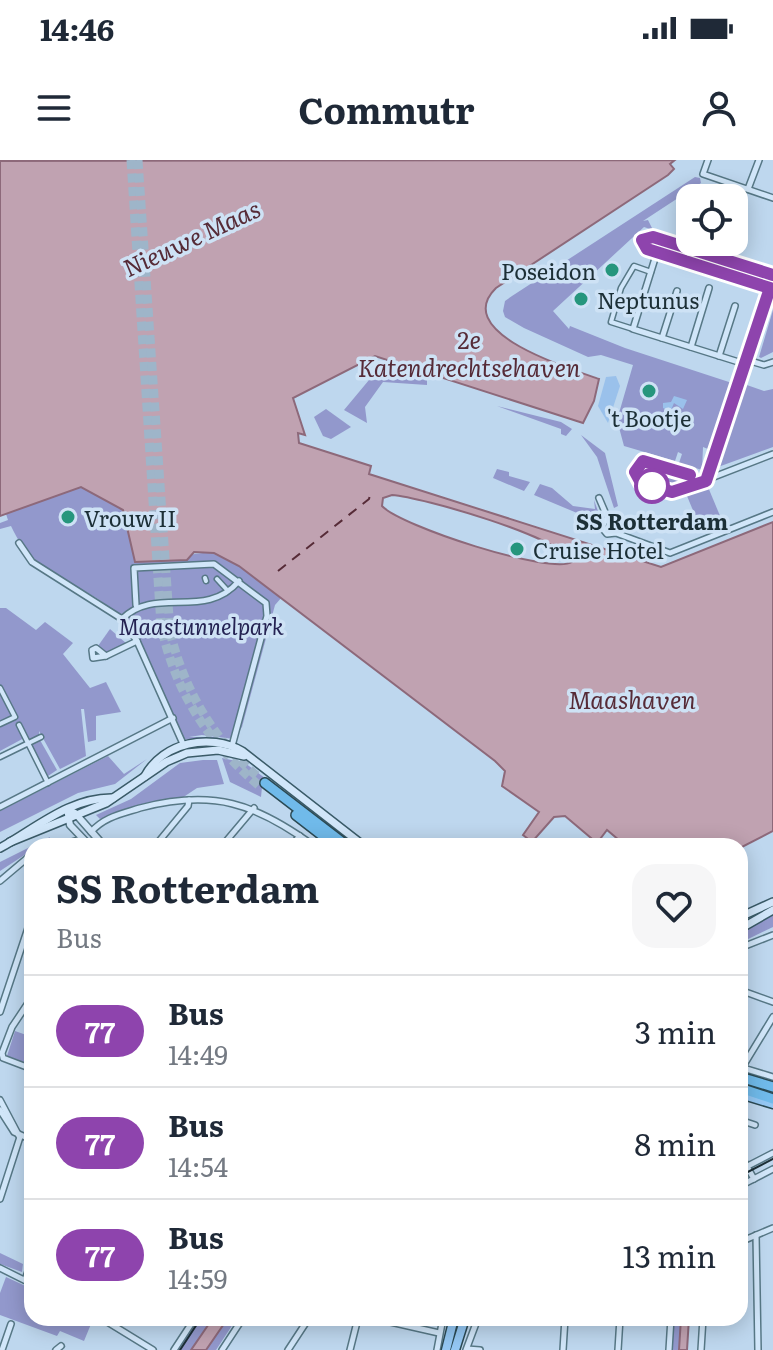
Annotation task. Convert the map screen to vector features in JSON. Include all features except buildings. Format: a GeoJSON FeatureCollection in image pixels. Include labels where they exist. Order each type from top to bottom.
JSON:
{"type":"FeatureCollection","features":[{"type":"Feature","properties":{"kind":"highway"},"geometry":{"type":"LineString","coordinates":[[326,838],[264,786],[336,838]]}},
{"type":"Feature","properties":{"kind":"highway"},"geometry":{"type":"LineString","coordinates":[[748,1078],[773,1087]]}},
{"type":"Feature","properties":{"kind":"highway"},"geometry":{"type":"LineString","coordinates":[[748,1081],[773,1101]]}},
{"type":"Feature","properties":{"kind":"main road"},"geometry":{"type":"LineString","coordinates":[[66,813],[75,813],[113,798],[145,776],[158,760],[204,741],[232,746],[354,838]]}},
{"type":"Feature","properties":{"kind":"main road"},"geometry":{"type":"LineString","coordinates":[[186,749],[222,750],[250,758]]}},
{"type":"Feature","properties":{"kind":"main road"},"geometry":{"type":"LineString","coordinates":[[0,848],[90,800],[113,798]]}},
{"type":"Feature","properties":{"kind":"main road"},"geometry":{"type":"LineString","coordinates":[[748,913],[773,902]]}},
{"type":"Feature","properties":{"kind":"main road"},"geometry":{"type":"LineString","coordinates":[[748,924],[773,910]]}},
{"type":"Feature","properties":{"kind":"main road"},"geometry":{"type":"LineString","coordinates":[[748,1096],[773,1101]]}},
{"type":"Feature","properties":{"kind":"main road"},"geometry":{"type":"LineString","coordinates":[[446,1350],[452,1326]]}},
{"type":"Feature","properties":{"kind":"main road"},"geometry":{"type":"LineString","coordinates":[[455,1350],[462,1326]]}},
{"type":"Feature","properties":{"kind":"street"},"geometry":{"type":"LineString","coordinates":[[708,160],[703,174],[733,184]]}},
{"type":"Feature","properties":{"kind":"street"},"geometry":{"type":"LineString","coordinates":[[759,160],[748,189],[773,198]]}},
{"type":"Feature","properties":{"kind":"street"},"geometry":{"type":"LineString","coordinates":[[676,244],[653,237],[643,238],[643,247],[772,287],[746,362]]}},
{"type":"Feature","properties":{"kind":"street"},"geometry":{"type":"LineString","coordinates":[[633,329],[657,252]]}},
{"type":"Feature","properties":{"kind":"street"},"geometry":{"type":"LineString","coordinates":[[713,256],[773,275]]}},
{"type":"Feature","properties":{"kind":"street"},"geometry":{"type":"LineString","coordinates":[[730,262],[732,256]]}},
{"type":"Feature","properties":{"kind":"street"},"geometry":{"type":"LineString","coordinates":[[651,272],[634,266],[621,288],[611,322],[719,356],[764,365],[773,362]]}},
{"type":"Feature","properties":{"kind":"street"},"geometry":{"type":"LineString","coordinates":[[691,347],[709,288]]}},
{"type":"Feature","properties":{"kind":"street"},"geometry":{"type":"LineString","coordinates":[[662,338],[677,291]]}},
{"type":"Feature","properties":{"kind":"street"},"geometry":{"type":"LineString","coordinates":[[719,356],[735,306]]}},
{"type":"Feature","properties":{"kind":"street"},"geometry":{"type":"LineString","coordinates":[[706,481],[647,461],[639,462],[635,470],[641,483],[672,492],[706,481],[773,454]]}},
{"type":"Feature","properties":{"kind":"street"},"geometry":{"type":"LineString","coordinates":[[706,481],[712,461]]}},
{"type":"Feature","properties":{"kind":"street"},"geometry":{"type":"LineString","coordinates":[[599,498],[608,519]]}},
{"type":"Feature","properties":{"kind":"street"},"geometry":{"type":"LineString","coordinates":[[616,533],[618,522],[608,519],[603,522],[603,530],[609,534],[616,533],[670,553],[773,512]]}},
{"type":"Feature","properties":{"kind":"street"},"geometry":{"type":"LineString","coordinates":[[19,543],[32,562],[122,619],[137,641],[186,749]]}},
{"type":"Feature","properties":{"kind":"street"},"geometry":{"type":"LineString","coordinates":[[136,605],[134,568],[212,564],[261,594],[266,603],[267,616],[232,746]]}},
{"type":"Feature","properties":{"kind":"street"},"geometry":{"type":"LineString","coordinates":[[217,579],[229,592]]}},
{"type":"Feature","properties":{"kind":"street"},"geometry":{"type":"LineString","coordinates":[[122,619],[136,605],[212,600],[229,592],[239,581]]}},
{"type":"Feature","properties":{"kind":"street"},"geometry":{"type":"LineString","coordinates":[[106,656],[137,641]]}},
{"type":"Feature","properties":{"kind":"street"},"geometry":{"type":"LineString","coordinates":[[0,688],[15,717],[0,724]]}},
{"type":"Feature","properties":{"kind":"street"},"geometry":{"type":"LineString","coordinates":[[0,806],[173,718]]}},
{"type":"Feature","properties":{"kind":"street"},"geometry":{"type":"LineString","coordinates":[[19,725],[48,783]]}},
{"type":"Feature","properties":{"kind":"street"},"geometry":{"type":"LineString","coordinates":[[0,757],[41,737]]}},
{"type":"Feature","properties":{"kind":"street"},"geometry":{"type":"LineString","coordinates":[[162,838],[188,806],[189,800]]}},
{"type":"Feature","properties":{"kind":"street"},"geometry":{"type":"LineString","coordinates":[[90,838],[101,821],[114,816],[189,800],[222,800],[254,808],[303,838]]}},
{"type":"Feature","properties":{"kind":"street"},"geometry":{"type":"LineString","coordinates":[[229,838],[254,808]]}},
{"type":"Feature","properties":{"kind":"street"},"geometry":{"type":"LineString","coordinates":[[66,813],[83,838]]}},
{"type":"Feature","properties":{"kind":"street"},"geometry":{"type":"LineString","coordinates":[[75,813],[97,838]]}},
{"type":"Feature","properties":{"kind":"street"},"geometry":{"type":"LineString","coordinates":[[0,881],[24,861]]}},
{"type":"Feature","properties":{"kind":"street"},"geometry":{"type":"LineString","coordinates":[[748,945],[773,935]]}},
{"type":"Feature","properties":{"kind":"street"},"geometry":{"type":"LineString","coordinates":[[0,1012],[24,940]]}},
{"type":"Feature","properties":{"kind":"street"},"geometry":{"type":"LineString","coordinates":[[748,993],[773,1002]]}},
{"type":"Feature","properties":{"kind":"street"},"geometry":{"type":"LineString","coordinates":[[24,1011],[2,1056],[24,1066]]}},
{"type":"Feature","properties":{"kind":"street"},"geometry":{"type":"LineString","coordinates":[[748,1063],[773,1017]]}},
{"type":"Feature","properties":{"kind":"street"},"geometry":{"type":"LineString","coordinates":[[748,1076],[773,1077]]}},
{"type":"Feature","properties":{"kind":"street"},"geometry":{"type":"LineString","coordinates":[[0,1100],[20,1137],[0,1199]]}},
{"type":"Feature","properties":{"kind":"street"},"geometry":{"type":"LineString","coordinates":[[0,1110],[24,1138]]}},
{"type":"Feature","properties":{"kind":"street"},"geometry":{"type":"LineString","coordinates":[[748,1123],[755,1125]]}},
{"type":"Feature","properties":{"kind":"street"},"geometry":{"type":"LineString","coordinates":[[754,1179],[748,1166],[773,1153]]}},
{"type":"Feature","properties":{"kind":"street"},"geometry":{"type":"LineString","coordinates":[[748,1182],[773,1171]]}},
{"type":"Feature","properties":{"kind":"street"},"geometry":{"type":"LineString","coordinates":[[748,1238],[773,1228]]}},
{"type":"Feature","properties":{"kind":"street"},"geometry":{"type":"LineString","coordinates":[[756,1235],[758,1350]]}},
{"type":"Feature","properties":{"kind":"street"},"geometry":{"type":"LineString","coordinates":[[0,1268],[24,1280]]}},
{"type":"Feature","properties":{"kind":"street"},"geometry":{"type":"LineString","coordinates":[[2,1350],[11,1324]]}},
{"type":"Feature","properties":{"kind":"street"},"geometry":{"type":"LineString","coordinates":[[119,1326],[153,1350]]}},
{"type":"Feature","properties":{"kind":"street"},"geometry":{"type":"LineString","coordinates":[[174,1350],[190,1326]]}},
{"type":"Feature","properties":{"kind":"street"},"geometry":{"type":"LineString","coordinates":[[222,1350],[238,1326]]}},
{"type":"Feature","properties":{"kind":"street"},"geometry":{"type":"LineString","coordinates":[[288,1350],[304,1326]]}},
{"type":"Feature","properties":{"kind":"street"},"geometry":{"type":"LineString","coordinates":[[350,1350],[356,1326]]}},
{"type":"Feature","properties":{"kind":"street"},"geometry":{"type":"LineString","coordinates":[[408,1326],[439,1333]]}},
{"type":"Feature","properties":{"kind":"street"},"geometry":{"type":"LineString","coordinates":[[437,1350],[441,1326]]}},
{"type":"Feature","properties":{"kind":"street"},"geometry":{"type":"LineString","coordinates":[[475,1326],[466,1350],[480,1350]]}},
{"type":"Feature","properties":{"kind":"street"},"geometry":{"type":"LineString","coordinates":[[563,1350],[564,1326]]}},
{"type":"Feature","properties":{"kind":"street"},"geometry":{"type":"LineString","coordinates":[[618,1350],[620,1326]]}},
{"type":"Feature","properties":{"kind":"street"},"geometry":{"type":"LineString","coordinates":[[669,1350],[670,1326]]}},
{"type":"Feature","properties":{"kind":"street"},"geometry":{"type":"LineString","coordinates":[[701,1350],[702,1326]]}},
{"type":"Feature","properties":{"kind":"green space"},"geometry":{"type":"Polygon","coordinates":[[[695,177],[700,178],[699,184],[684,184],[695,177]]]}},
{"type":"Feature","properties":{"kind":"green space"},"geometry":{"type":"Polygon","coordinates":[[[676,189],[676,199],[643,221],[648,220],[653,230],[644,227],[553,311],[569,329],[570,326],[625,348],[732,383],[708,449],[703,447],[702,470],[679,463],[682,454],[678,452],[675,461],[624,446],[617,420],[633,365],[601,355],[588,357],[524,328],[505,317],[505,301],[676,189]]]}},
{"type":"Feature","properties":{"kind":"green space"},"geometry":{"type":"Polygon","coordinates":[[[773,310],[773,352],[761,358],[759,357],[773,310]]]}},
{"type":"Feature","properties":{"kind":"green space"},"geometry":{"type":"Polygon","coordinates":[[[374,374],[427,379],[427,385],[383,382],[365,407],[367,423],[344,410],[374,374]]]}},
{"type":"Feature","properties":{"kind":"green space"},"geometry":{"type":"Polygon","coordinates":[[[744,384],[764,391],[773,389],[773,447],[718,467],[744,384]]]}},
{"type":"Feature","properties":{"kind":"green space"},"geometry":{"type":"Polygon","coordinates":[[[497,406],[561,422],[572,429],[566,436],[561,434],[561,429],[497,406]]]}},
{"type":"Feature","properties":{"kind":"green space"},"geometry":{"type":"Polygon","coordinates":[[[326,409],[351,427],[331,439],[323,436],[314,417],[326,409]]]}},
{"type":"Feature","properties":{"kind":"green space"},"geometry":{"type":"Polygon","coordinates":[[[581,435],[605,453],[618,506],[614,508],[597,457],[581,435]]]}},
{"type":"Feature","properties":{"kind":"green space"},"geometry":{"type":"Polygon","coordinates":[[[647,464],[693,481],[677,488],[638,476],[639,467],[647,464]]]}},
{"type":"Feature","properties":{"kind":"green space"},"geometry":{"type":"Polygon","coordinates":[[[497,469],[530,482],[524,491],[493,478],[497,469]]]}},
{"type":"Feature","properties":{"kind":"green space"},"geometry":{"type":"Polygon","coordinates":[[[540,484],[552,488],[573,506],[595,509],[594,500],[599,514],[589,518],[534,495],[540,484]]]}},
{"type":"Feature","properties":{"kind":"green space","name":"Maastunnelpark"},"geometry":{"type":"Polygon","coordinates":[[[81,487],[123,510],[135,562],[210,552],[239,566],[282,597],[275,605],[242,727],[234,739],[202,735],[189,737],[217,737],[217,740],[181,739],[147,659],[121,618],[91,595],[34,560],[11,526],[0,529],[0,523],[8,520],[6,514],[81,487]]]}},
{"type":"Feature","properties":{"kind":"green space"},"geometry":{"type":"Polygon","coordinates":[[[708,487],[723,523],[702,532],[687,496],[708,487]]]}},
{"type":"Feature","properties":{"kind":"green space"},"geometry":{"type":"Polygon","coordinates":[[[0,608],[6,608],[36,630],[45,622],[73,643],[63,654],[90,688],[106,682],[121,712],[96,716],[96,740],[88,742],[84,709],[81,709],[86,756],[60,769],[39,731],[39,736],[29,741],[26,737],[0,751],[0,608]]]}},
{"type":"Feature","properties":{"kind":"green space"},"geometry":{"type":"Polygon","coordinates":[[[110,629],[127,644],[108,653],[98,646],[110,629]]]}},
{"type":"Feature","properties":{"kind":"green space"},"geometry":{"type":"Polygon","coordinates":[[[40,740],[57,770],[48,776],[31,745],[40,740]]]}},
{"type":"Feature","properties":{"kind":"green space"},"geometry":{"type":"Polygon","coordinates":[[[108,756],[124,774],[147,759],[115,784],[78,793],[0,832],[0,811],[108,756]]]}},
{"type":"Feature","properties":{"kind":"green space"},"geometry":{"type":"Polygon","coordinates":[[[222,758],[245,763],[270,782],[262,787],[261,797],[230,782],[222,758]]]}},
{"type":"Feature","properties":{"kind":"green space"},"geometry":{"type":"Polygon","coordinates":[[[217,760],[224,784],[197,788],[182,798],[147,803],[100,819],[96,815],[131,799],[180,763],[217,760]]]}},
{"type":"Feature","properties":{"kind":"green space"},"geometry":{"type":"Polygon","coordinates":[[[24,850],[24,855],[0,871],[0,862],[24,850]]]}},
{"type":"Feature","properties":{"kind":"green space"},"geometry":{"type":"Polygon","coordinates":[[[773,914],[773,927],[748,939],[748,927],[773,914]]]}},
{"type":"Feature","properties":{"kind":"green space"},"geometry":{"type":"Polygon","coordinates":[[[15,1031],[24,1034],[24,1062],[7,1056],[15,1031]]]}},
{"type":"Feature","properties":{"kind":"green space"},"geometry":{"type":"Polygon","coordinates":[[[0,1253],[23,1264],[22,1272],[0,1264],[0,1253]]]}},
{"type":"Feature","properties":{"kind":"green space"},"geometry":{"type":"Polygon","coordinates":[[[6,1277],[24,1285],[24,1324],[0,1315],[0,1293],[6,1277]]]}},
{"type":"Feature","properties":{"kind":"green space"},"geometry":{"type":"Polygon","coordinates":[[[30,1326],[90,1326],[84,1341],[60,1331],[57,1336],[30,1326]]]}},
{"type":"Feature","properties":{"kind":"green space"},"geometry":{"type":"Polygon","coordinates":[[[193,1326],[232,1326],[216,1350],[177,1350],[193,1326]]]}},
{"type":"Feature","properties":{"kind":"green space"},"geometry":{"type":"Polygon","coordinates":[[[672,1326],[680,1326],[679,1350],[671,1350],[672,1326]]]}},
{"type":"Feature","properties":{"kind":"sand"},"geometry":{"type":"Polygon","coordinates":[[[616,376],[620,386],[608,423],[598,406],[606,377],[616,376]]]}},
{"type":"Feature","properties":{"kind":"sand"},"geometry":{"type":"Polygon","coordinates":[[[674,396],[687,400],[683,409],[674,403],[671,410],[676,414],[685,412],[683,421],[676,416],[670,418],[669,411],[663,408],[663,403],[671,402],[674,396]]]}},
{"type":"Feature","properties":{"kind":"water"},"geometry":{"type":"Polygon","coordinates":[[[675,160],[670,164],[674,169],[668,175],[496,288],[486,304],[489,320],[501,334],[520,347],[599,379],[594,401],[583,423],[375,356],[293,398],[305,435],[298,433],[299,443],[371,466],[369,474],[661,567],[773,522],[773,831],[748,844],[748,838],[616,838],[607,830],[601,838],[591,838],[565,816],[554,817],[536,838],[527,838],[523,835],[539,812],[502,786],[505,771],[495,761],[239,566],[214,553],[194,552],[187,560],[135,562],[123,510],[81,487],[0,516],[0,161],[675,160]],[[392,495],[383,498],[382,506],[416,525],[476,546],[536,562],[572,562],[563,552],[544,541],[459,510],[392,495]]]}},
{"type":"Feature","properties":{"kind":"water"},"geometry":{"type":"Polygon","coordinates":[[[208,1326],[222,1326],[206,1350],[191,1350],[208,1326]]]}},
{"type":"Feature","properties":{"kind":"water"},"geometry":{"type":"Polygon","coordinates":[[[680,1326],[688,1326],[687,1350],[679,1350],[680,1326]]]}},
{"type":"Feature","properties":{"kind":"ferry route"},"geometry":{"type":"LineString","coordinates":[[278,571],[369,499],[370,495]]}},
{"type":"Feature","properties":{"kind":"tunnel"},"geometry":{"type":"LineString","coordinates":[[131,160],[161,625],[175,673],[197,715],[226,753],[262,788]]}},
{"type":"Feature","properties":{"kind":"tunnel"},"geometry":{"type":"LineString","coordinates":[[138,160],[170,632],[183,673],[202,711],[226,745],[257,776]]}},
{"type":"Feature","properties":{"kind":"tram line"},"geometry":{"type":"LineString","coordinates":[[748,1172],[773,1159]]}},
{"type":"Feature","properties":{"kind":"tram line"},"geometry":{"type":"LineString","coordinates":[[180,1350],[196,1326]]}},
{"type":"Feature","properties":{"kind":"bus line","name":"77"},"geometry":{"type":"LineString","coordinates":[[690,475],[643,461],[637,464],[635,472],[641,483],[672,492],[706,481],[770,288],[647,249],[641,242],[648,235],[773,275]]}},
{"type":"Feature","properties":{"kind":"place","name":"Poseidon"},"geometry":{"type":"Point","coordinates":[612,270]}},
{"type":"Feature","properties":{"kind":"place","name":"Neptunus"},"geometry":{"type":"Point","coordinates":[581,299]}},
{"type":"Feature","properties":{"kind":"place","name":"'t Bootje"},"geometry":{"type":"Point","coordinates":[649,391]}},
{"type":"Feature","properties":{"kind":"place","name":"SS Rotterdam"},"geometry":{"type":"Point","coordinates":[652,486]}},
{"type":"Feature","properties":{"kind":"place","name":"Vrouw II"},"geometry":{"type":"Point","coordinates":[68,517]}},
{"type":"Feature","properties":{"kind":"place","name":"Cruise Hotel"},"geometry":{"type":"Point","coordinates":[517,549]}},
{"type":"Feature","properties":{"kind":"water label","name":"Nieuwe Maas"},"geometry":{"type":"Point","coordinates":[191,237]}},
{"type":"Feature","properties":{"kind":"water label","name":"2e Katendrechtsehaven"},"geometry":{"type":"Point","coordinates":[469,352]}},
{"type":"Feature","properties":{"kind":"water label","name":"Maashaven"},"geometry":{"type":"Point","coordinates":[632,698]}}]}
